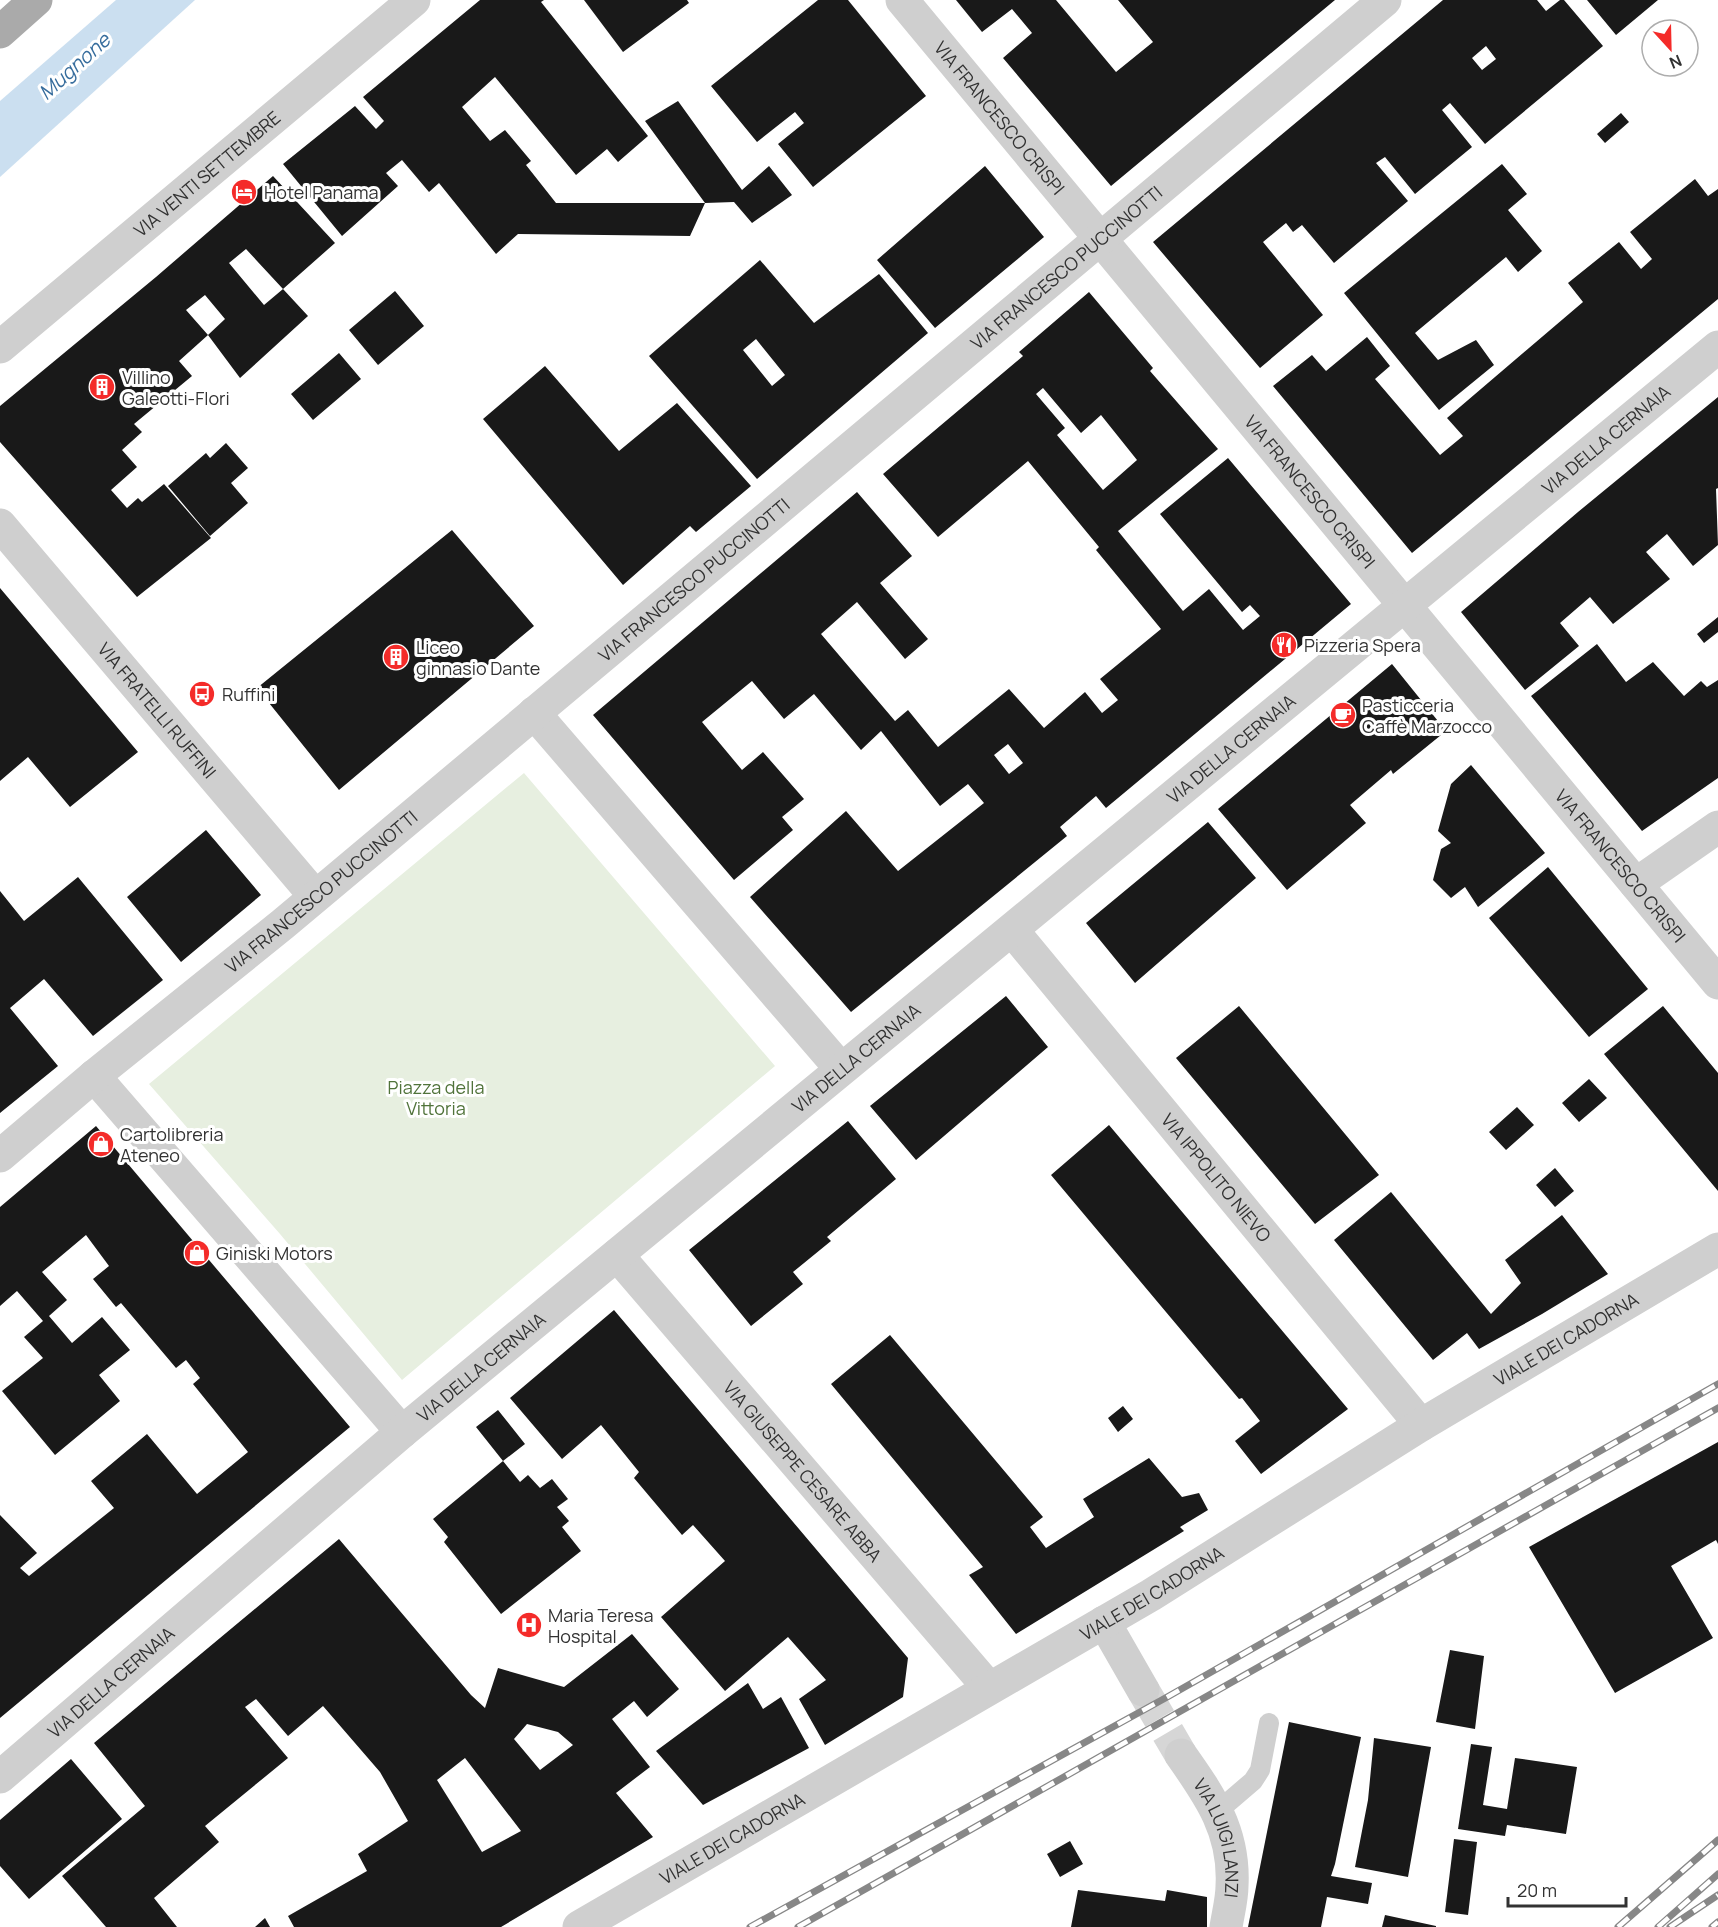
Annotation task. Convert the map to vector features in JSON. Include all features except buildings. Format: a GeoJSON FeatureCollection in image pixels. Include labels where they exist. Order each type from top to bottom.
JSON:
{"type":"FeatureCollection","features":[{"type":"Feature","properties":{"kind":"main road"},"geometry":{"type":"LineString","coordinates":[[0,32],[36,0]]}},
{"type":"Feature","properties":{"kind":"street","name":"VIA VENTI SETTEMBRE"},"geometry":{"type":"LineString","coordinates":[[0,347],[414,0]]}},
{"type":"Feature","properties":{"kind":"street","name":"VIA FRANCESCO CRISPI"},"geometry":{"type":"LineString","coordinates":[[902,0],[1718,983]]}},
{"type":"Feature","properties":{"kind":"street","name":"VIA FRANCESCO PUCCINOTTI"},"geometry":{"type":"LineString","coordinates":[[0,1156],[94,1076],[315,896],[1385,0]]}},
{"type":"Feature","properties":{"kind":"street","name":"VIA DELLA CERNAIA"},"geometry":{"type":"LineString","coordinates":[[0,1777],[402,1432],[1718,347]]}},
{"type":"Feature","properties":{"kind":"street","name":"VIA FRATELLI RUFFINI"},"geometry":{"type":"LineString","coordinates":[[0,525],[315,896]]}},
{"type":"Feature","properties":{"kind":"street"},"geometry":{"type":"LineString","coordinates":[[534,713],[842,1069]]}},
{"type":"Feature","properties":{"kind":"street"},"geometry":{"type":"LineString","coordinates":[[1636,884],[1718,827]]}},
{"type":"Feature","properties":{"kind":"street","name":"VIA IPPOLITO NIEVO"},"geometry":{"type":"LineString","coordinates":[[1012,930],[1421,1425]]}},
{"type":"Feature","properties":{"kind":"street"},"geometry":{"type":"LineString","coordinates":[[94,1076],[402,1432]]}},
{"type":"Feature","properties":{"kind":"street","name":"VIALE DEI CADORNA"},"geometry":{"type":"LineString","coordinates":[[579,1927],[1222,1552],[1421,1425],[1718,1249]]}},
{"type":"Feature","properties":{"kind":"street","name":"VIA GIUSEPPE CESARE ABBA"},"geometry":{"type":"LineString","coordinates":[[617,1255],[988,1688]]}},
{"type":"Feature","properties":{"kind":"street"},"geometry":{"type":"LineString","coordinates":[[1104,1622],[1143,1690]]}},
{"type":"Feature","properties":{"kind":"street","name":"VIA LUIGI LANZI"},"geometry":{"type":"LineString","coordinates":[[1180,1755],[1218,1811],[1227,1838],[1233,1886],[1226,1927]]}},
{"type":"Feature","properties":{"kind":"lane"},"geometry":{"type":"LineString","coordinates":[[1218,1811],[1253,1781],[1260,1770],[1269,1723]]}},
{"type":"Feature","properties":{"kind":"green space","name":"Piazza della Vittoria"},"geometry":{"type":"Polygon","coordinates":[[[524,773],[775,1066],[402,1380],[280,1234],[149,1084],[524,773]]]}},
{"type":"Feature","properties":{"kind":"water","name":"Mugnone"},"geometry":{"type":"Polygon","coordinates":[[[116,0],[195,0],[0,177],[0,101],[116,0]]]}},
{"type":"Feature","properties":{"kind":"tunnel"},"geometry":{"type":"LineString","coordinates":[[1143,1690],[1181,1755]]}},
{"type":"Feature","properties":{"kind":"railway"},"geometry":{"type":"LineString","coordinates":[[750,1927],[1169,1696],[1718,1384]]}},
{"type":"Feature","properties":{"kind":"railway"},"geometry":{"type":"LineString","coordinates":[[798,1927],[1718,1408]]}},
{"type":"Feature","properties":{"kind":"railway"},"geometry":{"type":"LineString","coordinates":[[1618,1927],[1718,1840]]}},
{"type":"Feature","properties":{"kind":"railway"},"geometry":{"type":"LineString","coordinates":[[1658,1927],[1718,1874]]}},
{"type":"Feature","properties":{"kind":"railway"},"geometry":{"type":"LineString","coordinates":[[1670,1927],[1718,1895]]}},
{"type":"Feature","properties":{"kind":"railway"},"geometry":{"type":"LineString","coordinates":[[1712,1927],[1718,1922]]}},
{"type":"Feature","properties":{"kind":"place","name":"Hotel Panama"},"geometry":{"type":"Point","coordinates":[244,192]}},
{"type":"Feature","properties":{"kind":"place","name":"Villino Galeotti-Flori"},"geometry":{"type":"Point","coordinates":[102,387]}},
{"type":"Feature","properties":{"kind":"place","name":"Pizzeria Spera"},"geometry":{"type":"Point","coordinates":[1284,645]}},
{"type":"Feature","properties":{"kind":"place","name":"Liceo ginnasio Dante"},"geometry":{"type":"Point","coordinates":[396,657]}},
{"type":"Feature","properties":{"kind":"place","name":"Ruffini"},"geometry":{"type":"Point","coordinates":[202,694]}},
{"type":"Feature","properties":{"kind":"place","name":"Pasticceria Caffè Marzocco"},"geometry":{"type":"Point","coordinates":[1343,715]}},
{"type":"Feature","properties":{"kind":"place","name":"Cartolibreria Ateneo"},"geometry":{"type":"Point","coordinates":[101,1144]}},
{"type":"Feature","properties":{"kind":"place","name":"Giniski Motors"},"geometry":{"type":"Point","coordinates":[197,1253]}},
{"type":"Feature","properties":{"kind":"place","name":"Maria Teresa Hospital"},"geometry":{"type":"Point","coordinates":[529,1625]}}]}
